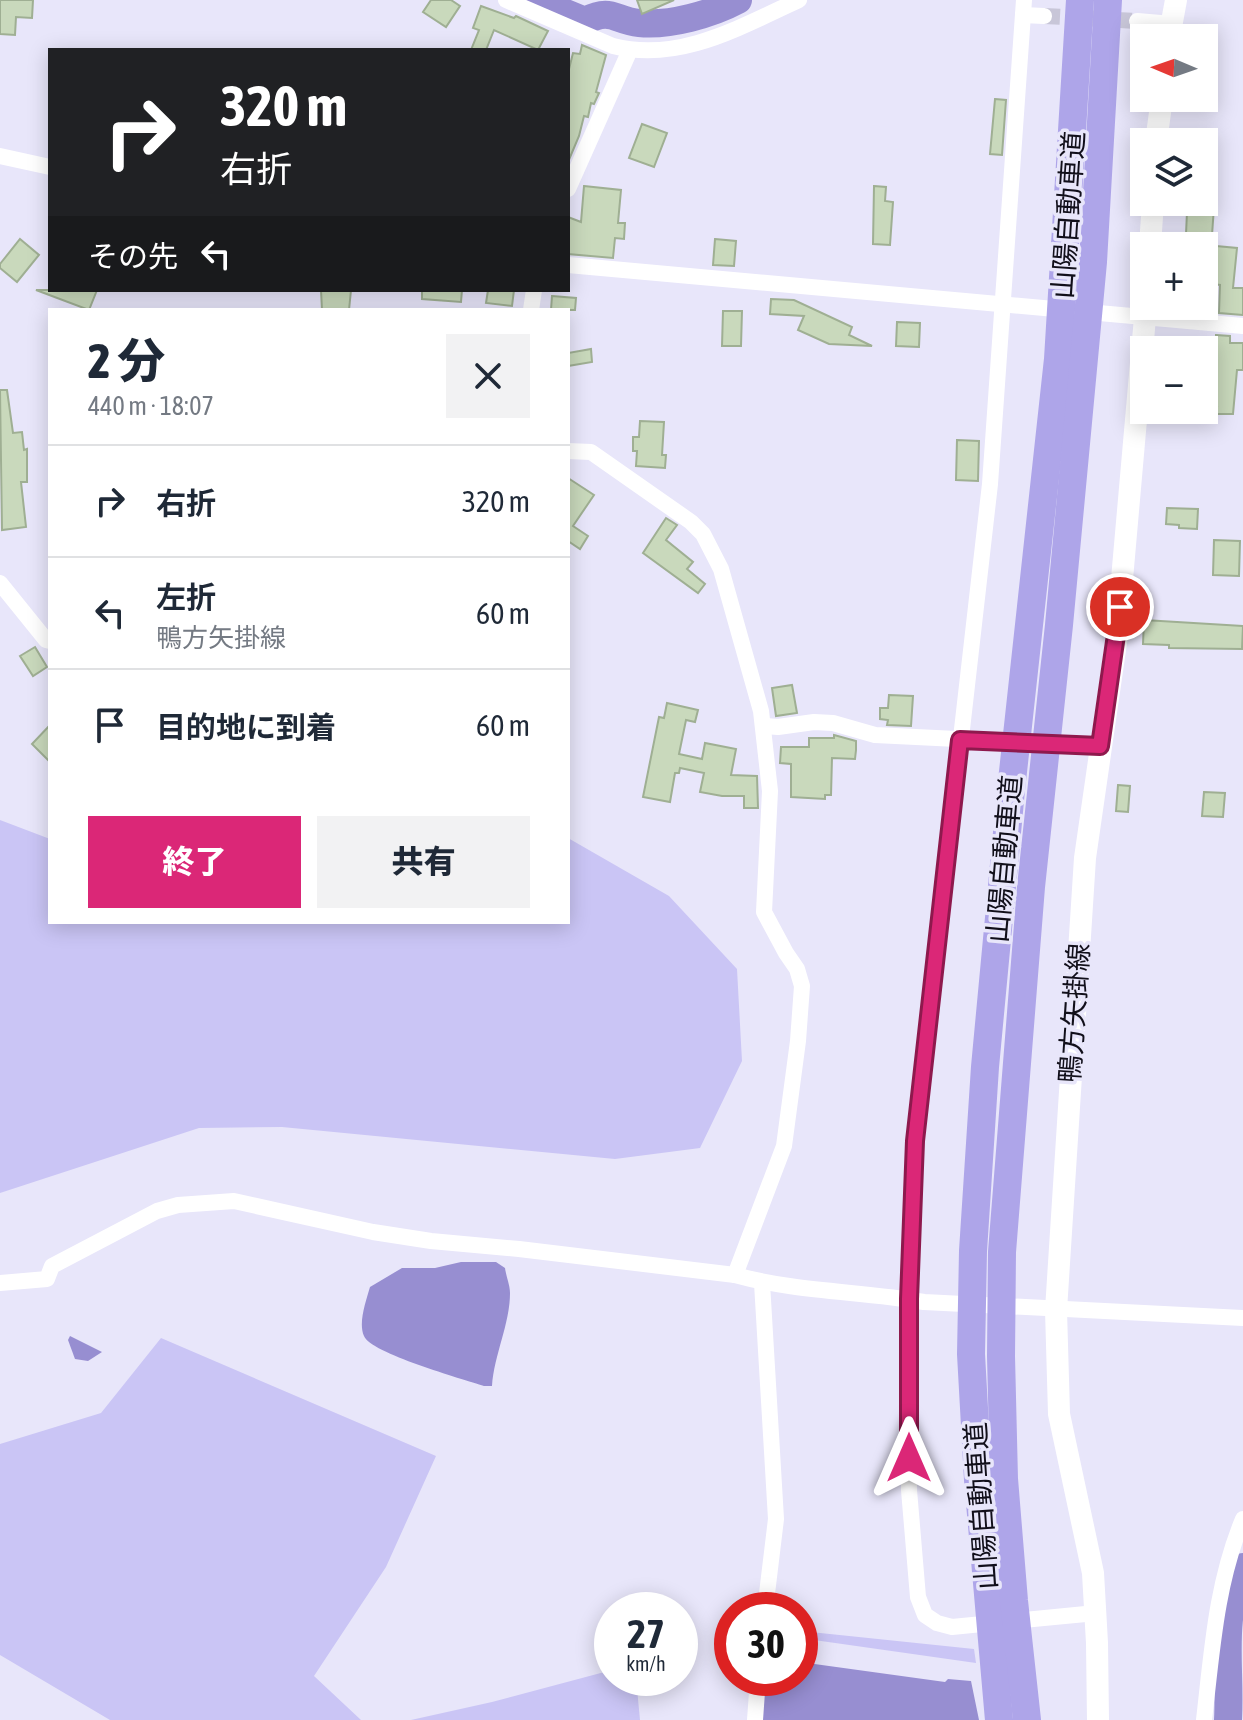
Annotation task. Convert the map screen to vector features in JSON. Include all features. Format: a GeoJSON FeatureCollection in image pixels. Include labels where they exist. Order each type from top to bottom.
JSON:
{"type":"FeatureCollection","features":[{"type":"Feature","properties":{"kind":"highway","name":"山陽自動車道"},"geometry":{"type":"LineString","coordinates":[[1079,260],[1080,0]]}},
{"type":"Feature","properties":{"kind":"highway","name":"山陽自動車道"},"geometry":{"type":"LineString","coordinates":[[999,1720],[1004,1479],[1002,1252],[1031,887],[1052,693],[1079,260],[1108,0]]}},
{"type":"Feature","properties":{"kind":"highway","name":"山陽自動車道"},"geometry":{"type":"LineString","coordinates":[[1027,1720],[1001,1603],[971,1354],[973,1251],[985,1067],[1021,690],[1071,360]]}},
{"type":"Feature","properties":{"kind":"main road"},"geometry":{"type":"LineString","coordinates":[[1172,24],[1176,0]]}},
{"type":"Feature","properties":{"kind":"main road","name":"鴨方矢掛線"},"geometry":{"type":"LineString","coordinates":[[1098,1720],[1093,1573],[1059,1414],[1056,1310],[1080,913],[1092,796],[1117,636],[1145,320]]}},
{"type":"Feature","properties":{"kind":"street"},"geometry":{"type":"LineString","coordinates":[[506,0],[613,46],[630,50],[680,48],[705,41],[799,0]]}},
{"type":"Feature","properties":{"kind":"street"},"geometry":{"type":"LineString","coordinates":[[1044,16],[1024,8],[990,484],[915,1141],[909,1299],[909,1490],[918,1597],[925,1615],[937,1623],[952,1627],[1096,1613]]}},
{"type":"Feature","properties":{"kind":"street"},"geometry":{"type":"LineString","coordinates":[[1137,21],[1147,24]]}},
{"type":"Feature","properties":{"kind":"street"},"geometry":{"type":"LineString","coordinates":[[570,185],[630,50]]}},
{"type":"Feature","properties":{"kind":"street"},"geometry":{"type":"LineString","coordinates":[[0,156],[48,167]]}},
{"type":"Feature","properties":{"kind":"street"},"geometry":{"type":"LineString","coordinates":[[570,265],[1004,304],[1130,311]]}},
{"type":"Feature","properties":{"kind":"street"},"geometry":{"type":"LineString","coordinates":[[1201,320],[1243,326]]}},
{"type":"Feature","properties":{"kind":"street"},"geometry":{"type":"LineString","coordinates":[[570,451],[591,452],[691,522],[703,534],[721,569],[765,726],[770,791],[764,912],[797,969],[802,986],[784,1146],[735,1275]]}},
{"type":"Feature","properties":{"kind":"street"},"geometry":{"type":"LineString","coordinates":[[0,583],[48,640]]}},
{"type":"Feature","properties":{"kind":"street"},"geometry":{"type":"LineString","coordinates":[[765,726],[833,723],[875,735],[1100,746]]}},
{"type":"Feature","properties":{"kind":"street"},"geometry":{"type":"LineString","coordinates":[[0,1283],[47,1279],[52,1266],[157,1211],[178,1205],[234,1201],[373,1232],[735,1275],[762,1283],[909,1299],[1056,1310],[1243,1318]]}},
{"type":"Feature","properties":{"kind":"street"},"geometry":{"type":"LineString","coordinates":[[762,1283],[776,1519],[767,1592]]}},
{"type":"Feature","properties":{"kind":"street"},"geometry":{"type":"LineString","coordinates":[[1204,1720],[1218,1605],[1229,1554],[1243,1519]]}},
{"type":"Feature","properties":{"kind":"street"},"geometry":{"type":"LineString","coordinates":[[755,1720],[757,1696]]}},
{"type":"Feature","properties":{"kind":"shaded area"},"geometry":{"type":"Polygon","coordinates":[[[0,820],[48,838],[48,924],[570,924],[570,839],[669,896],[737,969],[742,1061],[700,1148],[615,1159],[282,1127],[199,1128],[0,1193],[0,820]]]}},
{"type":"Feature","properties":{"kind":"shaded area"},"geometry":{"type":"Polygon","coordinates":[[[461,1262],[496,1262],[505,1268],[510,1290],[509,1305],[492,1386],[438,1372],[382,1350],[370,1343],[362,1331],[363,1312],[370,1287],[402,1268],[435,1268],[461,1262]]]}},
{"type":"Feature","properties":{"kind":"shaded area"},"geometry":{"type":"Polygon","coordinates":[[[70,1336],[102,1352],[88,1361],[75,1359],[68,1340],[70,1336]]]}},
{"type":"Feature","properties":{"kind":"shaded area"},"geometry":{"type":"Polygon","coordinates":[[[161,1338],[436,1456],[386,1567],[314,1676],[361,1720],[110,1720],[0,1655],[0,1444],[101,1413],[161,1338]]]}},
{"type":"Feature","properties":{"kind":"shaded area"},"geometry":{"type":"Polygon","coordinates":[[[818,1633],[974,1649],[976,1663],[818,1641],[818,1633]]]}},
{"type":"Feature","properties":{"kind":"shaded area"},"geometry":{"type":"Polygon","coordinates":[[[818,1664],[945,1682],[948,1679],[971,1681],[979,1720],[762,1720],[763,1696],[818,1696],[818,1664]]]}},
{"type":"Feature","properties":{"kind":"shaded area"},"geometry":{"type":"Polygon","coordinates":[[[594,1675],[594,1696],[638,1696],[640,1720],[411,1720],[594,1675]]]}},
{"type":"Feature","properties":{"kind":"building"},"geometry":{"type":"Polygon","coordinates":[[[0,0],[33,0],[32,18],[16,17],[15,35],[0,34],[0,0]]]}},
{"type":"Feature","properties":{"kind":"building"},"geometry":{"type":"Polygon","coordinates":[[[431,0],[451,0],[460,6],[446,27],[423,12],[431,0]]]}},
{"type":"Feature","properties":{"kind":"building"},"geometry":{"type":"Polygon","coordinates":[[[637,0],[674,0],[642,14],[637,0]]]}},
{"type":"Feature","properties":{"kind":"building"},"geometry":{"type":"Polygon","coordinates":[[[481,6],[514,18],[516,16],[548,31],[539,48],[494,30],[487,48],[472,48],[479,30],[473,28],[481,6]]]}},
{"type":"Feature","properties":{"kind":"building"},"geometry":{"type":"Polygon","coordinates":[[[582,45],[606,55],[596,92],[599,93],[594,104],[591,103],[588,117],[584,116],[570,157],[570,65],[573,53],[580,54],[582,45]]]}},
{"type":"Feature","properties":{"kind":"building"},"geometry":{"type":"Polygon","coordinates":[[[995,99],[1006,100],[1002,155],[990,154],[995,99]]]}},
{"type":"Feature","properties":{"kind":"building"},"geometry":{"type":"Polygon","coordinates":[[[642,124],[667,133],[654,167],[629,158],[642,124]]]}},
{"type":"Feature","properties":{"kind":"building"},"geometry":{"type":"Polygon","coordinates":[[[584,186],[621,190],[618,223],[625,223],[624,239],[615,238],[613,258],[570,254],[570,218],[581,222],[584,186]]]}},
{"type":"Feature","properties":{"kind":"building"},"geometry":{"type":"Polygon","coordinates":[[[874,186],[886,187],[885,201],[893,202],[890,245],[873,244],[874,186]]]}},
{"type":"Feature","properties":{"kind":"building"},"geometry":{"type":"Polygon","coordinates":[[[1187,216],[1213,216],[1212,232],[1186,232],[1187,216]]]}},
{"type":"Feature","properties":{"kind":"building"},"geometry":{"type":"Polygon","coordinates":[[[20,239],[39,255],[17,282],[0,268],[0,264],[20,239]]]}},
{"type":"Feature","properties":{"kind":"building"},"geometry":{"type":"Polygon","coordinates":[[[715,239],[736,241],[734,266],[713,265],[715,239]]]}},
{"type":"Feature","properties":{"kind":"building"},"geometry":{"type":"Polygon","coordinates":[[[1218,246],[1237,248],[1233,288],[1243,288],[1243,315],[1219,313],[1218,246]]]}},
{"type":"Feature","properties":{"kind":"building"},"geometry":{"type":"Polygon","coordinates":[[[36,290],[96,292],[90,308],[36,290]]]}},
{"type":"Feature","properties":{"kind":"building"},"geometry":{"type":"Polygon","coordinates":[[[321,292],[351,292],[349,308],[322,308],[321,292]]]}},
{"type":"Feature","properties":{"kind":"building"},"geometry":{"type":"Polygon","coordinates":[[[422,292],[462,292],[461,302],[422,299],[422,292]]]}},
{"type":"Feature","properties":{"kind":"building"},"geometry":{"type":"Polygon","coordinates":[[[488,292],[514,292],[512,306],[486,303],[488,292]]]}},
{"type":"Feature","properties":{"kind":"building"},"geometry":{"type":"Polygon","coordinates":[[[552,296],[576,298],[575,310],[551,308],[552,296]]]}},
{"type":"Feature","properties":{"kind":"building"},"geometry":{"type":"Polygon","coordinates":[[[771,299],[794,300],[852,327],[849,335],[872,346],[829,344],[798,330],[804,316],[770,314],[771,299]]]}},
{"type":"Feature","properties":{"kind":"building"},"geometry":{"type":"Polygon","coordinates":[[[723,311],[742,311],[741,346],[722,346],[723,311]]]}},
{"type":"Feature","properties":{"kind":"building"},"geometry":{"type":"Polygon","coordinates":[[[897,322],[920,323],[919,347],[896,346],[897,322]]]}},
{"type":"Feature","properties":{"kind":"building"},"geometry":{"type":"Polygon","coordinates":[[[1216,336],[1230,336],[1230,343],[1243,343],[1243,370],[1237,370],[1233,414],[1218,414],[1216,336]]]}},
{"type":"Feature","properties":{"kind":"building"},"geometry":{"type":"Polygon","coordinates":[[[591,349],[592,362],[570,366],[570,353],[591,349]]]}},
{"type":"Feature","properties":{"kind":"building"},"geometry":{"type":"Polygon","coordinates":[[[0,390],[7,390],[13,433],[22,432],[24,450],[27,449],[27,482],[21,482],[26,527],[2,530],[0,390]]]}},
{"type":"Feature","properties":{"kind":"building"},"geometry":{"type":"Polygon","coordinates":[[[640,421],[664,422],[662,455],[666,455],[665,468],[636,466],[637,451],[633,451],[633,437],[639,437],[640,421]]]}},
{"type":"Feature","properties":{"kind":"building"},"geometry":{"type":"Polygon","coordinates":[[[957,440],[979,441],[978,481],[956,480],[957,440]]]}},
{"type":"Feature","properties":{"kind":"building"},"geometry":{"type":"Polygon","coordinates":[[[570,479],[594,495],[573,526],[588,536],[580,549],[570,542],[570,479]]]}},
{"type":"Feature","properties":{"kind":"building"},"geometry":{"type":"Polygon","coordinates":[[[1167,508],[1198,509],[1197,529],[1166,524],[1167,508]]]}},
{"type":"Feature","properties":{"kind":"building"},"geometry":{"type":"Polygon","coordinates":[[[666,518],[677,525],[666,540],[693,562],[687,569],[705,584],[698,593],[643,553],[666,518]]]}},
{"type":"Feature","properties":{"kind":"building"},"geometry":{"type":"Polygon","coordinates":[[[1214,540],[1240,541],[1239,576],[1213,575],[1214,540]]]}},
{"type":"Feature","properties":{"kind":"building"},"geometry":{"type":"Polygon","coordinates":[[[1144,620],[1243,626],[1242,649],[1169,648],[1169,645],[1143,644],[1144,620]]]}},
{"type":"Feature","properties":{"kind":"building"},"geometry":{"type":"Polygon","coordinates":[[[35,647],[47,667],[33,676],[20,656],[35,647]]]}},
{"type":"Feature","properties":{"kind":"building"},"geometry":{"type":"Polygon","coordinates":[[[792,685],[797,713],[776,716],[772,688],[792,685]]]}},
{"type":"Feature","properties":{"kind":"building"},"geometry":{"type":"Polygon","coordinates":[[[889,695],[913,696],[911,726],[887,725],[888,720],[880,719],[880,708],[888,708],[889,695]]]}},
{"type":"Feature","properties":{"kind":"building"},"geometry":{"type":"Polygon","coordinates":[[[667,703],[698,710],[695,722],[686,720],[679,754],[702,759],[705,743],[736,749],[731,775],[757,776],[758,808],[744,808],[744,796],[700,792],[704,773],[680,768],[679,773],[675,773],[670,802],[643,797],[659,717],[664,718],[667,703]]]}},
{"type":"Feature","properties":{"kind":"building"},"geometry":{"type":"Polygon","coordinates":[[[48,727],[48,760],[32,744],[48,727]]]}},
{"type":"Feature","properties":{"kind":"building"},"geometry":{"type":"Polygon","coordinates":[[[834,735],[856,741],[856,750],[855,759],[832,758],[831,795],[825,795],[825,799],[791,797],[791,764],[780,763],[781,747],[809,747],[809,738],[834,738],[834,735]]]}},
{"type":"Feature","properties":{"kind":"building"},"geometry":{"type":"Polygon","coordinates":[[[1118,785],[1130,786],[1128,812],[1116,811],[1118,785]]]}},
{"type":"Feature","properties":{"kind":"building"},"geometry":{"type":"Polygon","coordinates":[[[1204,792],[1225,793],[1223,817],[1202,816],[1204,792]]]}},
{"type":"Feature","properties":{"kind":"waterway"},"geometry":{"type":"LineString","coordinates":[[534,0],[585,21],[608,15],[631,22],[651,23],[690,18],[738,0]]}},
{"type":"Feature","properties":{"kind":"waterway"},"geometry":{"type":"LineString","coordinates":[[1228,1720],[1228,1624],[1243,1567]]}},
{"type":"Feature","properties":{"kind":"tunnel"},"geometry":{"type":"LineString","coordinates":[[1044,16],[1137,21]]}},
{"type":"Feature","properties":{"kind":"route"},"geometry":{"type":"LineString","coordinates":[[909,1458],[909,1299],[915,1141],[960,740],[1100,746],[1120,607]]}}]}
